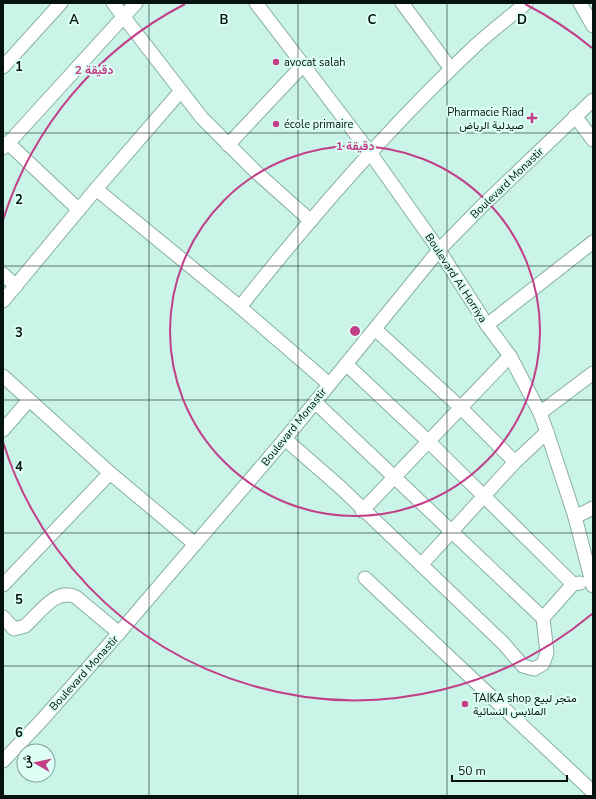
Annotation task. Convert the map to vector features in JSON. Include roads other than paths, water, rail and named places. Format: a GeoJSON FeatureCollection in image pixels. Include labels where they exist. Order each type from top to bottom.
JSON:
{"type":"FeatureCollection","features":[{"type":"Feature","properties":{"kind":"street"},"geometry":{"type":"LineString","coordinates":[[3,67],[61,3]]}},
{"type":"Feature","properties":{"kind":"street"},"geometry":{"type":"LineString","coordinates":[[113,3],[154,55],[180,92],[228,145],[311,221]]}},
{"type":"Feature","properties":{"kind":"street"},"geometry":{"type":"LineString","coordinates":[[78,210],[5,145],[136,3]]}},
{"type":"Feature","properties":{"kind":"street","name":"Boulevard Al Horriya"},"geometry":{"type":"LineString","coordinates":[[256,3],[370,154],[439,250],[487,325],[510,356],[540,413],[547,432],[575,517],[592,583]]}},
{"type":"Feature","properties":{"kind":"street"},"geometry":{"type":"LineString","coordinates":[[402,3],[451,69]]}},
{"type":"Feature","properties":{"kind":"street"},"geometry":{"type":"LineString","coordinates":[[240,307],[311,221],[370,154],[451,69],[477,44],[526,3]]}},
{"type":"Feature","properties":{"kind":"street"},"geometry":{"type":"LineString","coordinates":[[580,3],[593,26]]}},
{"type":"Feature","properties":{"kind":"street"},"geometry":{"type":"LineString","coordinates":[[228,145],[303,65]]}},
{"type":"Feature","properties":{"kind":"street"},"geometry":{"type":"LineString","coordinates":[[3,301],[78,210],[180,92]]}},
{"type":"Feature","properties":{"kind":"street","name":"Boulevard Monastir"},"geometry":{"type":"LineString","coordinates":[[3,761],[41,721],[285,439],[329,384],[347,366],[439,250],[481,207],[593,100]]}},
{"type":"Feature","properties":{"kind":"street"},"geometry":{"type":"LineString","coordinates":[[575,116],[593,140]]}},
{"type":"Feature","properties":{"kind":"street"},"geometry":{"type":"LineString","coordinates":[[96,189],[240,307],[329,384]]}},
{"type":"Feature","properties":{"kind":"street"},"geometry":{"type":"LineString","coordinates":[[487,325],[593,242]]}},
{"type":"Feature","properties":{"kind":"street"},"geometry":{"type":"LineString","coordinates":[[3,274],[16,286]]}},
{"type":"Feature","properties":{"kind":"street"},"geometry":{"type":"LineString","coordinates":[[376,330],[461,408],[515,462]]}},
{"type":"Feature","properties":{"kind":"street"},"geometry":{"type":"LineString","coordinates":[[362,511],[510,356]]}},
{"type":"Feature","properties":{"kind":"street"},"geometry":{"type":"LineString","coordinates":[[347,366],[429,442],[573,584]]}},
{"type":"Feature","properties":{"kind":"street"},"geometry":{"type":"LineString","coordinates":[[540,413],[593,373]]}},
{"type":"Feature","properties":{"kind":"street"},"geometry":{"type":"LineString","coordinates":[[3,376],[110,473],[195,544]]}},
{"type":"Feature","properties":{"kind":"street"},"geometry":{"type":"LineString","coordinates":[[3,430],[29,400]]}},
{"type":"Feature","properties":{"kind":"street"},"geometry":{"type":"LineString","coordinates":[[285,439],[318,467],[362,511],[421,565],[527,668],[538,668],[543,664],[546,658],[547,645],[543,618],[396,476],[315,402]]}},
{"type":"Feature","properties":{"kind":"street"},"geometry":{"type":"LineString","coordinates":[[421,565],[453,532],[515,462],[547,432]]}},
{"type":"Feature","properties":{"kind":"street"},"geometry":{"type":"LineString","coordinates":[[3,585],[110,473]]}},
{"type":"Feature","properties":{"kind":"street"},"geometry":{"type":"LineString","coordinates":[[575,517],[591,513]]}},
{"type":"Feature","properties":{"kind":"street"},"geometry":{"type":"LineString","coordinates":[[365,578],[593,792]]}},
{"type":"Feature","properties":{"kind":"street"},"geometry":{"type":"LineString","coordinates":[[543,618],[573,584],[592,583]]}},
{"type":"Feature","properties":{"kind":"street"},"geometry":{"type":"LineString","coordinates":[[3,617],[14,628],[20,628],[25,626],[57,597],[71,594],[118,633]]}},
{"type":"Feature","properties":{"kind":"place","name":"avocat salah"},"geometry":{"type":"Point","coordinates":[276,62]}},
{"type":"Feature","properties":{"kind":"place","name":"Pharmacie Riad صيدلية الرياض"},"geometry":{"type":"Point","coordinates":[532,118]}},
{"type":"Feature","properties":{"kind":"place","name":"école primaire"},"geometry":{"type":"Point","coordinates":[276,124]}},
{"type":"Feature","properties":{"kind":"place","name":"TAIKA shop متجر لبيع الملابس النسائية"},"geometry":{"type":"Point","coordinates":[465,704]}}]}
